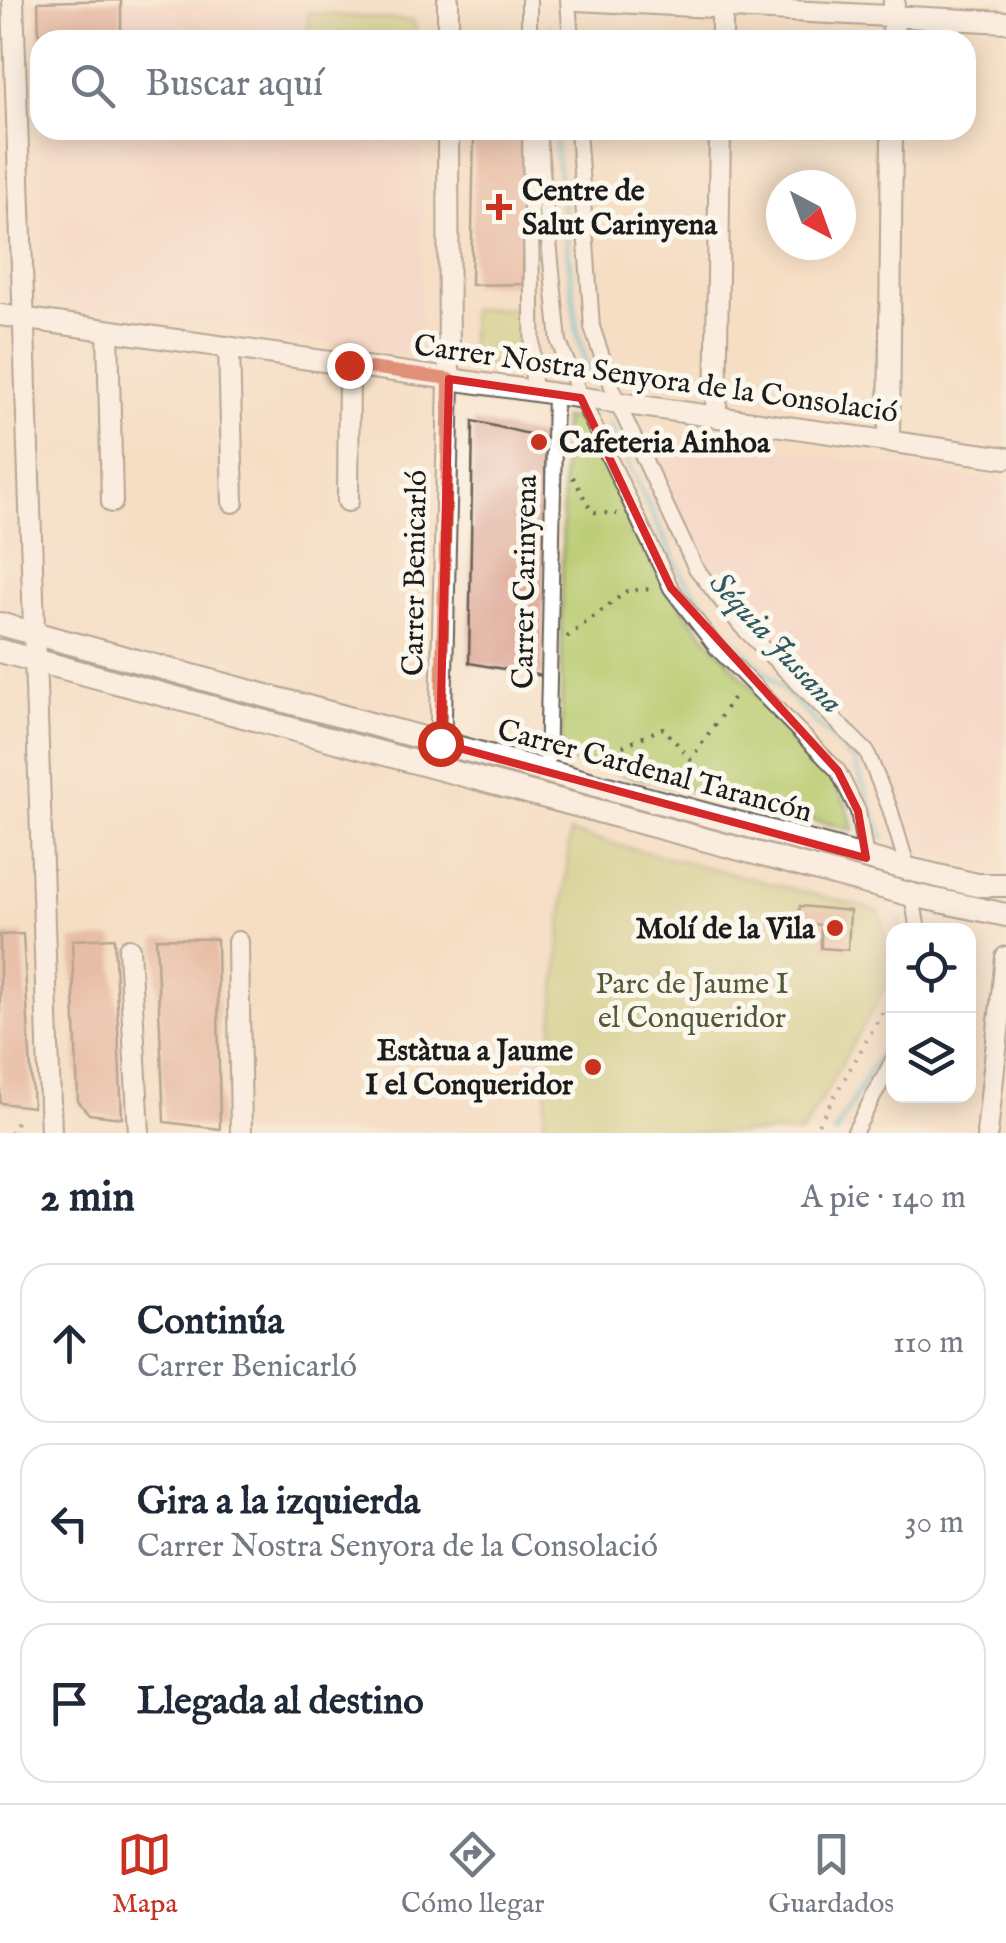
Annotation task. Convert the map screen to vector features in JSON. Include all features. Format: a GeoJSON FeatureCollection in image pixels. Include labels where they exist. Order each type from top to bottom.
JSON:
{"type":"FeatureCollection","features":[{"type":"Feature","properties":{"kind":"street"},"geometry":{"type":"LineString","coordinates":[[13,0],[51,1133]]}},
{"type":"Feature","properties":{"kind":"street"},"geometry":{"type":"LineString","coordinates":[[448,0],[448,30]]}},
{"type":"Feature","properties":{"kind":"street"},"geometry":{"type":"LineString","coordinates":[[528,0],[529,30]]}},
{"type":"Feature","properties":{"kind":"street"},"geometry":{"type":"LineString","coordinates":[[568,0],[570,30]]}},
{"type":"Feature","properties":{"kind":"street"},"geometry":{"type":"LineString","coordinates":[[578,0],[894,8],[1006,22]]}},
{"type":"Feature","properties":{"kind":"street"},"geometry":{"type":"LineString","coordinates":[[722,4],[722,30]]}},
{"type":"Feature","properties":{"kind":"street","name":"Carrer Benicarló"},"geometry":{"type":"LineString","coordinates":[[440,768],[449,379],[448,140]]}},
{"type":"Feature","properties":{"kind":"street"},"geometry":{"type":"LineString","coordinates":[[530,140],[533,391]]}},
{"type":"Feature","properties":{"kind":"street"},"geometry":{"type":"LineString","coordinates":[[539,140],[559,342],[581,398],[671,588],[717,648],[838,772],[858,810],[866,858]]}},
{"type":"Feature","properties":{"kind":"street"},"geometry":{"type":"LineString","coordinates":[[579,140],[592,327],[618,404],[696,567],[741,626],[867,752],[908,869]]}},
{"type":"Feature","properties":{"kind":"street"},"geometry":{"type":"LineString","coordinates":[[716,418],[720,140]]}},
{"type":"Feature","properties":{"kind":"street"},"geometry":{"type":"LineString","coordinates":[[889,442],[892,140]]}},
{"type":"Feature","properties":{"kind":"street","name":"Carrer Nostra Senyora de la Consolació"},"geometry":{"type":"LineString","coordinates":[[0,315],[1006,458]]}},
{"type":"Feature","properties":{"kind":"street"},"geometry":{"type":"LineString","coordinates":[[108,331],[112,502]]}},
{"type":"Feature","properties":{"kind":"street"},"geometry":{"type":"LineString","coordinates":[[230,348],[233,502]]}},
{"type":"Feature","properties":{"kind":"street"},"geometry":{"type":"LineString","coordinates":[[348,501],[349,365]]}},
{"type":"Feature","properties":{"kind":"street","name":"Carrer Carinyena"},"geometry":{"type":"LineString","coordinates":[[547,772],[555,394]]}},
{"type":"Feature","properties":{"kind":"street","name":"Carrer Cardenal Tarancón"},"geometry":{"type":"LineString","coordinates":[[0,624],[908,869],[977,885],[1006,885]]}},
{"type":"Feature","properties":{"kind":"street","name":"Carrer Cardenal Tarancón"},"geometry":{"type":"LineString","coordinates":[[0,651],[912,895],[1006,915]]}},
{"type":"Feature","properties":{"kind":"street"},"geometry":{"type":"LineString","coordinates":[[912,895],[917,923]]}},
{"type":"Feature","properties":{"kind":"street"},"geometry":{"type":"LineString","coordinates":[[238,942],[241,1133]]}},
{"type":"Feature","properties":{"kind":"street"},"geometry":{"type":"LineString","coordinates":[[129,948],[139,1133]]}},
{"type":"Feature","properties":{"kind":"street"},"geometry":{"type":"LineString","coordinates":[[987,1133],[1006,956]]}},
{"type":"Feature","properties":{"kind":"street"},"geometry":{"type":"LineString","coordinates":[[854,1133],[886,1073]]}},
{"type":"Feature","properties":{"kind":"path"},"geometry":{"type":"LineString","coordinates":[[573,477],[592,512],[637,516]]}},
{"type":"Feature","properties":{"kind":"path"},"geometry":{"type":"LineString","coordinates":[[550,650],[627,591],[671,588]]}},
{"type":"Feature","properties":{"kind":"path"},"geometry":{"type":"LineString","coordinates":[[591,761],[663,728],[691,759],[748,678]]}},
{"type":"Feature","properties":{"kind":"path"},"geometry":{"type":"LineString","coordinates":[[813,1133],[886,1006]]}},
{"type":"Feature","properties":{"kind":"path"},"geometry":{"type":"LineString","coordinates":[[10,1133],[18,1119]]}},
{"type":"Feature","properties":{"kind":"highlighted area"},"geometry":{"type":"Polygon","coordinates":[[[449,379],[581,398],[671,588],[838,771],[858,811],[866,858],[440,743],[449,379]]]}},
{"type":"Feature","properties":{"kind":"shaded area"},"geometry":{"type":"Polygon","coordinates":[[[122,0],[308,13],[308,30],[121,30],[122,0]]]}},
{"type":"Feature","properties":{"kind":"shaded area"},"geometry":{"type":"Polygon","coordinates":[[[42,140],[423,140],[420,340],[406,354],[64,306],[39,274],[42,140]]]}},
{"type":"Feature","properties":{"kind":"shaded area"},"geometry":{"type":"Polygon","coordinates":[[[653,429],[1006,484],[1006,742],[993,866],[908,851],[898,805],[872,750],[753,625],[701,564],[645,439],[653,429]]]}},
{"type":"Feature","properties":{"kind":"green space"},"geometry":{"type":"Polygon","coordinates":[[[308,13],[414,21],[416,30],[308,30],[308,13]]]}},
{"type":"Feature","properties":{"kind":"green space"},"geometry":{"type":"Polygon","coordinates":[[[525,308],[525,367],[483,365],[470,351],[470,309],[525,308]]]}},
{"type":"Feature","properties":{"kind":"green space"},"geometry":{"type":"Polygon","coordinates":[[[563,418],[581,419],[642,543],[690,618],[832,777],[854,830],[561,759],[563,418]]]}},
{"type":"Feature","properties":{"kind":"green space","name":"Parc de Jaume I el Conqueridor"},"geometry":{"type":"Polygon","coordinates":[[[570,833],[880,911],[886,944],[886,986],[802,1133],[543,1133],[570,833]]]}},
{"type":"Feature","properties":{"kind":"building"},"geometry":{"type":"Polygon","coordinates":[[[121,0],[121,30],[39,30],[38,2],[121,0]]]}},
{"type":"Feature","properties":{"kind":"building","name":"Centre de Salut Carinyena"},"geometry":{"type":"Polygon","coordinates":[[[474,140],[527,140],[523,284],[471,285],[474,140]]]}},
{"type":"Feature","properties":{"kind":"building"},"geometry":{"type":"Polygon","coordinates":[[[473,421],[546,438],[543,676],[469,663],[473,421]]]}},
{"type":"Feature","properties":{"kind":"building","name":"Molí de la Vila"},"geometry":{"type":"Polygon","coordinates":[[[800,906],[850,911],[848,950],[821,948],[821,925],[798,922],[800,906]]]}},
{"type":"Feature","properties":{"kind":"building"},"geometry":{"type":"Polygon","coordinates":[[[23,934],[33,1107],[0,1103],[0,935],[23,934]]]}},
{"type":"Feature","properties":{"kind":"building"},"geometry":{"type":"Polygon","coordinates":[[[114,938],[122,1118],[89,1114],[78,1101],[72,940],[114,938]]]}},
{"type":"Feature","properties":{"kind":"building"},"geometry":{"type":"Polygon","coordinates":[[[156,938],[217,939],[220,1129],[164,1122],[156,938]]]}},
{"type":"Feature","properties":{"kind":"waterway","name":"Séquia Jussana"},"geometry":{"type":"LineString","coordinates":[[555,140],[577,330],[590,379]]}},
{"type":"Feature","properties":{"kind":"waterway","name":"Séquia Jussana"},"geometry":{"type":"LineString","coordinates":[[609,424],[683,577],[730,636],[854,761],[883,837]]}},
{"type":"Feature","properties":{"kind":"waterway","name":"Séquia Jussana"},"geometry":{"type":"LineString","coordinates":[[835,1133],[886,1042]]}},
{"type":"Feature","properties":{"kind":"place","name":"Centre de Salut Carinyena"},"geometry":{"type":"Point","coordinates":[499,207]}},
{"type":"Feature","properties":{"kind":"place","name":"Cafeteria Ainhoa"},"geometry":{"type":"Point","coordinates":[539,442]}},
{"type":"Feature","properties":{"kind":"place","name":"Molí de la Vila"},"geometry":{"type":"Point","coordinates":[835,928]}},
{"type":"Feature","properties":{"kind":"place","name":"Estàtua a Jaume I el Conqueridor"},"geometry":{"type":"Point","coordinates":[593,1067]}},
{"type":"Feature","properties":{"kind":"route"},"geometry":{"type":"LineString","coordinates":[[349,365],[449,379],[440,743]]}}]}
